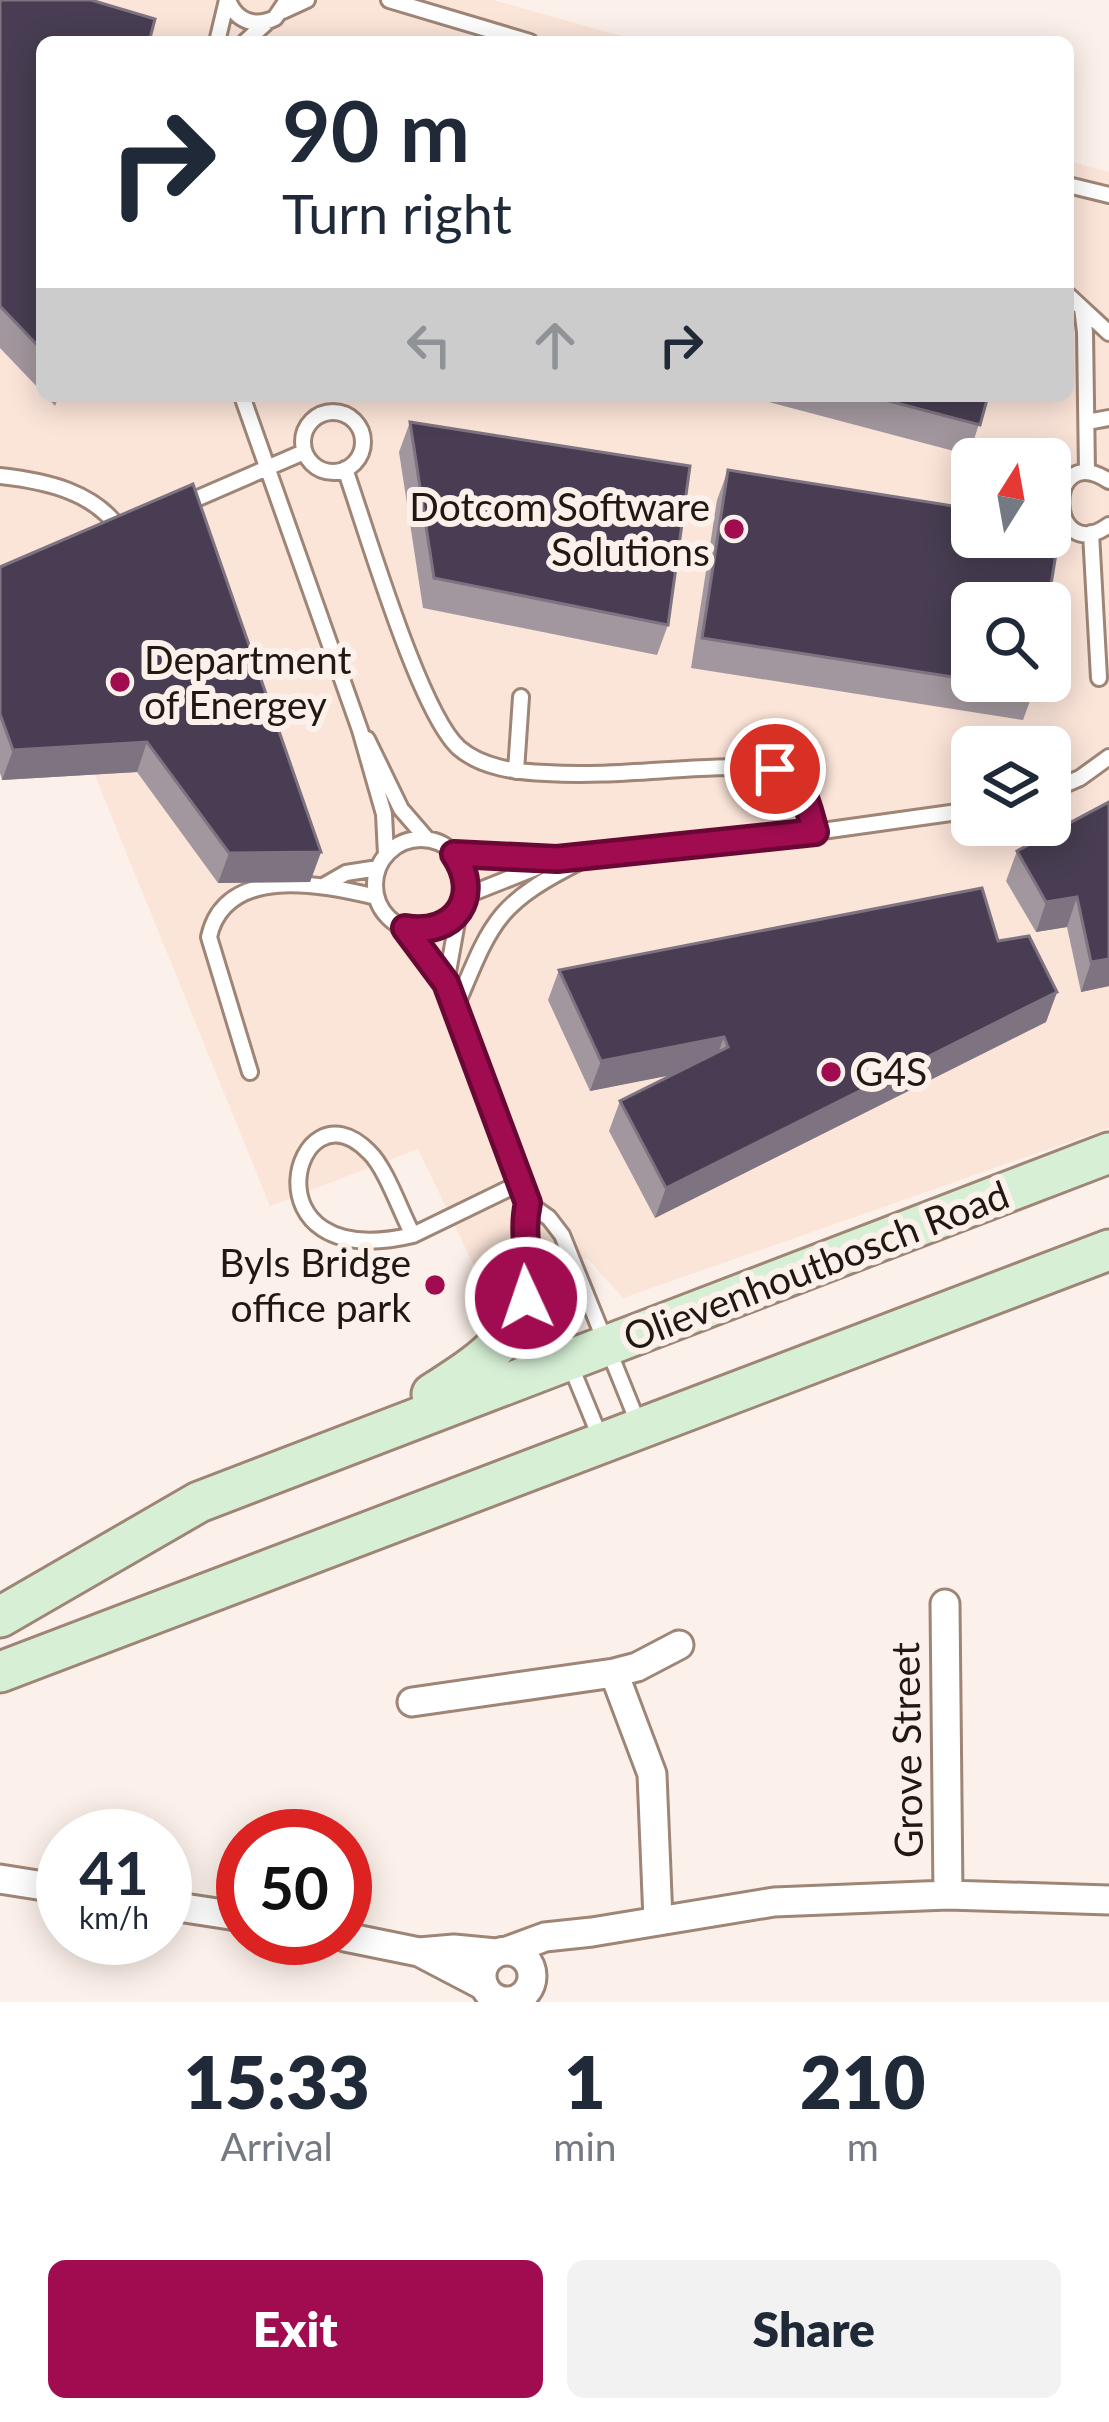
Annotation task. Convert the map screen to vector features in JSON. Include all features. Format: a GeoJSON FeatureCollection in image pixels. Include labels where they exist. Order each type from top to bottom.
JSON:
{"type":"FeatureCollection","features":[{"type":"Feature","properties":{"kind":"main road","name":"Olievenhoutbosch Road"},"geometry":{"type":"LineString","coordinates":[[0,1617],[199,1502],[1109,1153]]}},
{"type":"Feature","properties":{"kind":"main road"},"geometry":{"type":"LineString","coordinates":[[0,1672],[1109,1250]]}},
{"type":"Feature","properties":{"kind":"main road"},"geometry":{"type":"LineString","coordinates":[[356,1441],[485,1360],[512,1329],[530,1268]]}},
{"type":"Feature","properties":{"kind":"street","name":"Grove Street"},"geometry":{"type":"LineString","coordinates":[[944,1604],[948,1895]]}},
{"type":"Feature","properties":{"kind":"street"},"geometry":{"type":"LineString","coordinates":[[412,1702],[614,1673],[638,1667],[680,1645]]}},
{"type":"Feature","properties":{"kind":"street"},"geometry":{"type":"LineString","coordinates":[[614,1673],[652,1774],[658,1920]]}},
{"type":"Feature","properties":{"kind":"street"},"geometry":{"type":"LineString","coordinates":[[0,1879],[36,1885]]}},
{"type":"Feature","properties":{"kind":"street"},"geometry":{"type":"LineString","coordinates":[[493,1995],[483,1967],[501,1952],[545,1937],[774,1902],[948,1895],[1109,1900]]}},
{"type":"Feature","properties":{"kind":"street"},"geometry":{"type":"LineString","coordinates":[[419,1952],[508,2001],[529,1991],[555,1957],[592,1932]]}},
{"type":"Feature","properties":{"kind":"street"},"geometry":{"type":"LineString","coordinates":[[372,1942],[419,1952],[501,1952],[527,1960],[529,1991]]}},
{"type":"Feature","properties":{"kind":"lane"},"geometry":{"type":"LineString","coordinates":[[227,0],[246,21],[266,22]]}},
{"type":"Feature","properties":{"kind":"lane"},"geometry":{"type":"LineString","coordinates":[[218,36],[227,0]]}},
{"type":"Feature","properties":{"kind":"lane"},"geometry":{"type":"LineString","coordinates":[[251,36],[285,5],[308,0]]}},
{"type":"Feature","properties":{"kind":"lane"},"geometry":{"type":"LineString","coordinates":[[388,0],[510,36]]}},
{"type":"Feature","properties":{"kind":"lane"},"geometry":{"type":"LineString","coordinates":[[1074,186],[1109,195]]}},
{"type":"Feature","properties":{"kind":"lane"},"geometry":{"type":"LineString","coordinates":[[1074,301],[1109,333]]}},
{"type":"Feature","properties":{"kind":"lane"},"geometry":{"type":"LineString","coordinates":[[1082,308],[1087,472]]}},
{"type":"Feature","properties":{"kind":"lane"},"geometry":{"type":"LineString","coordinates":[[244,402],[360,730],[384,814],[376,897]]}},
{"type":"Feature","properties":{"kind":"lane"},"geometry":{"type":"LineString","coordinates":[[324,402],[328,412]]}},
{"type":"Feature","properties":{"kind":"lane"},"geometry":{"type":"LineString","coordinates":[[328,412],[340,412],[359,427],[361,451],[345,469],[321,469],[304,452],[306,426],[328,412]]}},
{"type":"Feature","properties":{"kind":"lane"},"geometry":{"type":"LineString","coordinates":[[1087,422],[1109,418]]}},
{"type":"Feature","properties":{"kind":"lane"},"geometry":{"type":"LineString","coordinates":[[176,508],[304,452]]}},
{"type":"Feature","properties":{"kind":"lane"},"geometry":{"type":"LineString","coordinates":[[345,469],[415,665],[443,727],[459,748],[480,761],[550,774],[775,769],[802,788],[815,832]]}},
{"type":"Feature","properties":{"kind":"lane"},"geometry":{"type":"LineString","coordinates":[[1109,481],[1087,472],[1070,479],[1059,502],[1067,524],[1090,533],[1109,525]]}},
{"type":"Feature","properties":{"kind":"lane"},"geometry":{"type":"LineString","coordinates":[[0,476],[90,499],[111,514],[122,533]]}},
{"type":"Feature","properties":{"kind":"lane"},"geometry":{"type":"LineString","coordinates":[[103,542],[140,525]]}},
{"type":"Feature","properties":{"kind":"lane"},"geometry":{"type":"LineString","coordinates":[[1090,533],[1099,678]]}},
{"type":"Feature","properties":{"kind":"lane"},"geometry":{"type":"LineString","coordinates":[[516,771],[521,697]]}},
{"type":"Feature","properties":{"kind":"lane"},"geometry":{"type":"LineString","coordinates":[[360,730],[373,746],[401,808],[427,839],[454,854],[557,859],[951,813]]}},
{"type":"Feature","properties":{"kind":"lane"},"geometry":{"type":"LineString","coordinates":[[1071,782],[1109,758]]}},
{"type":"Feature","properties":{"kind":"lane"},"geometry":{"type":"LineString","coordinates":[[325,885],[382,862],[411,840],[427,839]]}},
{"type":"Feature","properties":{"kind":"lane"},"geometry":{"type":"LineString","coordinates":[[446,983],[467,881],[454,854]]}},
{"type":"Feature","properties":{"kind":"lane"},"geometry":{"type":"LineString","coordinates":[[455,1009],[501,912],[541,881],[593,856]]}},
{"type":"Feature","properties":{"kind":"lane"},"geometry":{"type":"LineString","coordinates":[[405,928],[435,929],[462,903],[557,859]]}},
{"type":"Feature","properties":{"kind":"lane"},"geometry":{"type":"LineString","coordinates":[[250,1072],[209,937],[214,916],[231,899],[266,887],[304,883],[376,897],[446,983],[528,1203],[549,1217],[562,1235],[640,1430]]}},
{"type":"Feature","properties":{"kind":"lane"},"geometry":{"type":"LineString","coordinates":[[413,1235],[372,1154],[355,1141],[344,1136],[321,1137],[303,1155],[296,1174],[305,1214],[322,1229],[345,1238],[392,1240],[413,1235],[520,1183]]}},
{"type":"Feature","properties":{"kind":"lane"},"geometry":{"type":"LineString","coordinates":[[528,1203],[522,1228],[530,1268],[603,1444]]}},
{"type":"Feature","properties":{"kind":"shaded area"},"geometry":{"type":"Polygon","coordinates":[[[0,0],[493,0],[622,36],[36,36],[36,402],[1074,402],[1074,163],[1109,172],[1109,1128],[623,1298],[587,1258],[488,1295],[418,1149],[270,1206],[85,751],[0,768],[0,0]]]}},
{"type":"Feature","properties":{"kind":"building"},"geometry":{"type":"Polygon","coordinates":[[[0,0],[91,0],[155,19],[151,36],[36,36],[36,344],[0,306],[0,0]]]}},
{"type":"Feature","properties":{"kind":"building"},"geometry":{"type":"Polygon","coordinates":[[[893,402],[986,402],[980,425],[893,402]]]}},
{"type":"Feature","properties":{"kind":"building"},"geometry":{"type":"Polygon","coordinates":[[[410,422],[690,466],[668,625],[434,578],[410,422]]]}},
{"type":"Feature","properties":{"kind":"building"},"geometry":{"type":"Polygon","coordinates":[[[728,470],[951,506],[951,558],[1055,558],[1051,582],[951,582],[951,677],[702,638],[728,470]]]}},
{"type":"Feature","properties":{"kind":"building","name":"Department of Energey"},"geometry":{"type":"Polygon","coordinates":[[[193,484],[321,852],[229,853],[147,742],[13,750],[0,714],[0,567],[193,484]]]}},
{"type":"Feature","properties":{"kind":"building"},"geometry":{"type":"Polygon","coordinates":[[[1109,802],[1109,959],[1091,962],[1077,897],[1046,902],[1017,851],[1026,846],[1071,846],[1071,822],[1109,802]]]}},
{"type":"Feature","properties":{"kind":"building","name":"G4S"},"geometry":{"type":"Polygon","coordinates":[[[982,888],[998,941],[1029,936],[1057,992],[666,1188],[620,1101],[728,1047],[724,1037],[601,1061],[559,970],[982,888]]]}},
{"type":"Feature","properties":{"kind":"place","name":"Dotcom Software Solutions"},"geometry":{"type":"Point","coordinates":[734,529]}},
{"type":"Feature","properties":{"kind":"place","name":"Department of Energey"},"geometry":{"type":"Point","coordinates":[120,682]}},
{"type":"Feature","properties":{"kind":"place","name":"G4S"},"geometry":{"type":"Point","coordinates":[831,1072]}},
{"type":"Feature","properties":{"kind":"place","name":"Byls Bridge office park"},"geometry":{"type":"Point","coordinates":[435,1285]}},
{"type":"Feature","properties":{"kind":"route"},"geometry":{"type":"LineString","coordinates":[[526,1298],[530,1268],[522,1228],[528,1203],[446,983],[405,928],[435,929],[459,910],[467,881],[454,854],[557,859],[815,832],[802,788],[775,769]]}}]}
